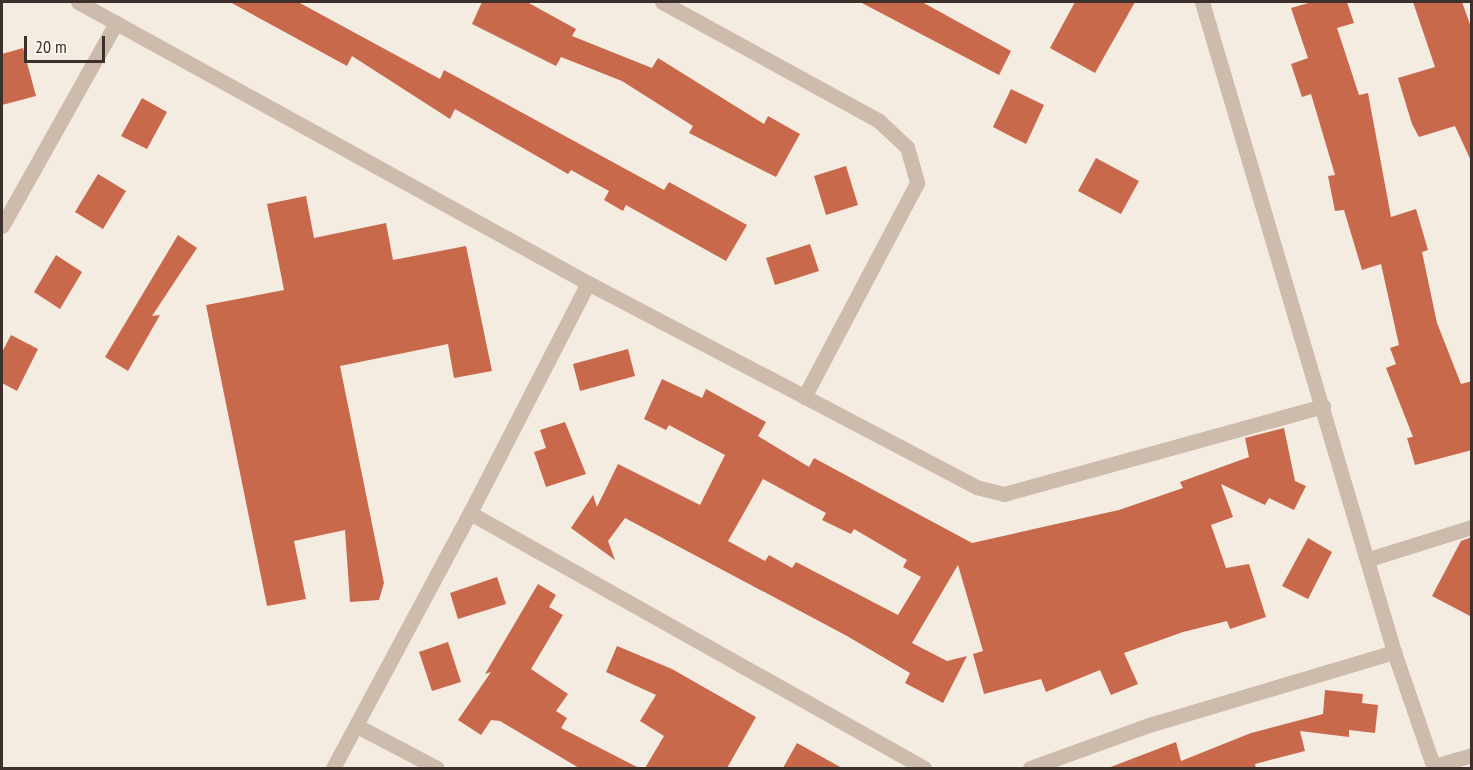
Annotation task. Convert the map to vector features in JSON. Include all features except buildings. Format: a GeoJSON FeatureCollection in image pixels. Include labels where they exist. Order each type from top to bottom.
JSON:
{"type":"FeatureCollection","features":[{"type":"Feature","properties":{"kind":"street"},"geometry":{"type":"LineString","coordinates":[[78,2],[588,283],[976,487],[1004,494],[1323,406]]}},
{"type":"Feature","properties":{"kind":"street"},"geometry":{"type":"LineString","coordinates":[[662,2],[879,122],[907,147],[917,183],[804,397]]}},
{"type":"Feature","properties":{"kind":"street"},"geometry":{"type":"LineString","coordinates":[[1202,2],[1369,559],[1394,652],[1434,767],[1472,755]]}},
{"type":"Feature","properties":{"kind":"street"},"geometry":{"type":"LineString","coordinates":[[2,226],[116,23]]}},
{"type":"Feature","properties":{"kind":"street"},"geometry":{"type":"LineString","coordinates":[[333,768],[470,513],[588,283]]}},
{"type":"Feature","properties":{"kind":"street"},"geometry":{"type":"LineString","coordinates":[[470,513],[924,768]]}},
{"type":"Feature","properties":{"kind":"street"},"geometry":{"type":"LineString","coordinates":[[1369,559],[1472,527]]}},
{"type":"Feature","properties":{"kind":"street"},"geometry":{"type":"LineString","coordinates":[[1030,768],[1149,725],[1394,652]]}},
{"type":"Feature","properties":{"kind":"street"},"geometry":{"type":"LineString","coordinates":[[357,726],[438,768]]}}]}
